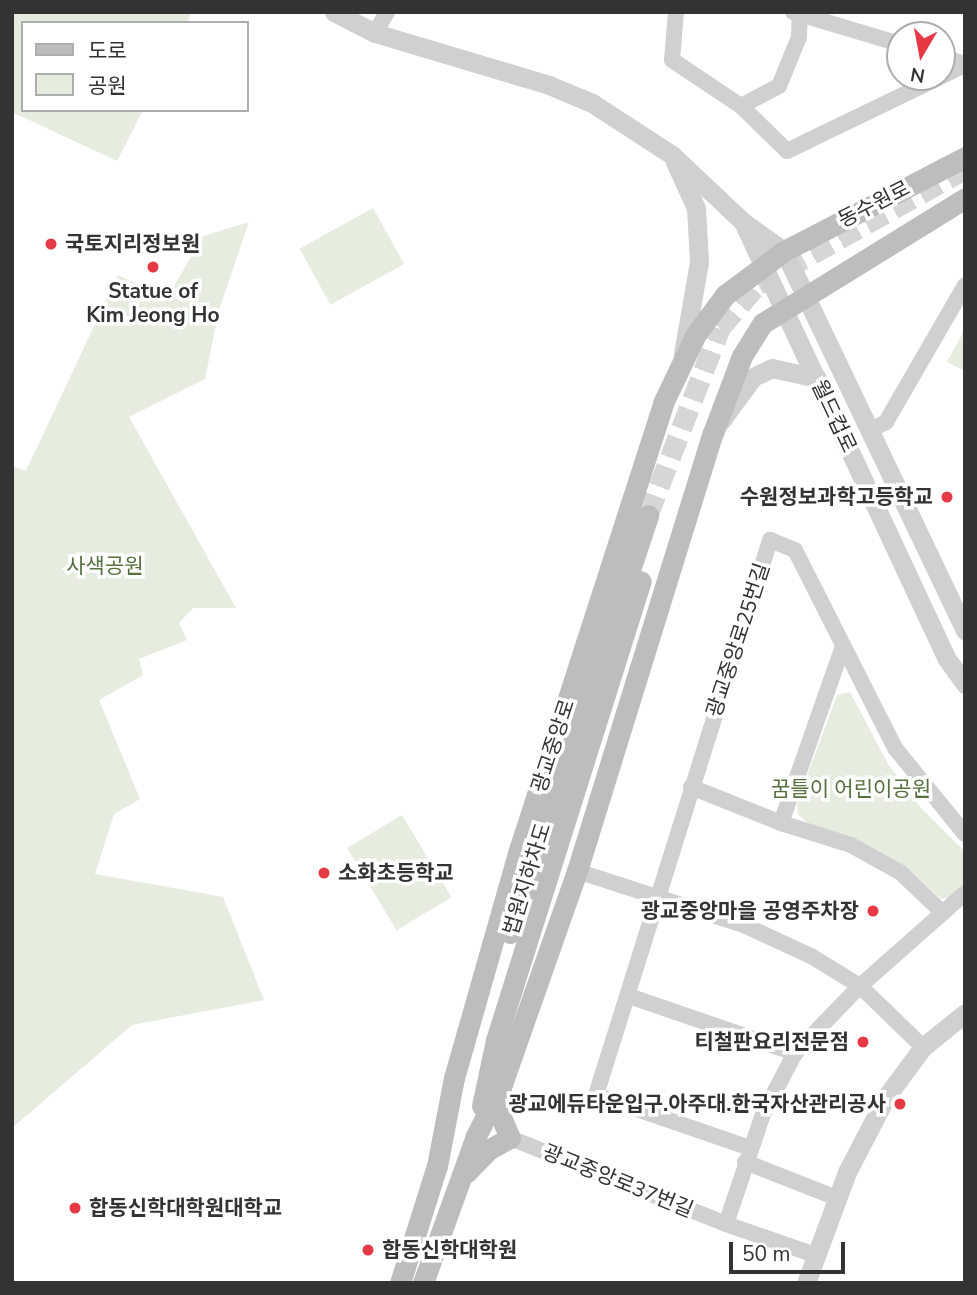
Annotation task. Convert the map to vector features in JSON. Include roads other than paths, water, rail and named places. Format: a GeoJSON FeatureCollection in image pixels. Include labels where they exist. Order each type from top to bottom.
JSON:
{"type":"FeatureCollection","features":[{"type":"Feature","properties":{"kind":"main road","name":"동수원로"},"geometry":{"type":"LineString","coordinates":[[784,251],[965,157]]}},
{"type":"Feature","properties":{"kind":"main road","name":"동수원로"},"geometry":{"type":"LineString","coordinates":[[806,293],[965,198]]}},
{"type":"Feature","properties":{"kind":"main road","name":"광교중앙로"},"geometry":{"type":"LineString","coordinates":[[400,1283],[437,1166],[454,1078],[520,847],[663,402],[696,334],[725,295],[784,251]]}},
{"type":"Feature","properties":{"kind":"main road"},"geometry":{"type":"LineString","coordinates":[[423,1283],[476,1136],[502,1084],[577,871],[713,433],[742,356],[763,323],[806,293]]}},
{"type":"Feature","properties":{"kind":"main road","name":"법원지하차도"},"geometry":{"type":"LineString","coordinates":[[437,1166],[546,818],[654,518],[496,1040],[476,1136]]}},
{"type":"Feature","properties":{"kind":"main road"},"geometry":{"type":"LineString","coordinates":[[462,1177],[488,1150],[510,1138],[500,1114],[502,1084]]}},
{"type":"Feature","properties":{"kind":"street"},"geometry":{"type":"LineString","coordinates":[[375,33],[387,12]]}},
{"type":"Feature","properties":{"kind":"street"},"geometry":{"type":"LineString","coordinates":[[676,12],[672,60],[741,106],[787,152],[911,91]]}},
{"type":"Feature","properties":{"kind":"street","name":"월드컵로"},"geometry":{"type":"LineString","coordinates":[[336,13],[375,33],[549,85],[592,103],[672,155],[743,222],[784,251],[965,631]]}},
{"type":"Feature","properties":{"kind":"street"},"geometry":{"type":"LineString","coordinates":[[741,106],[779,86],[799,37],[797,13],[886,40]]}},
{"type":"Feature","properties":{"kind":"street"},"geometry":{"type":"LineString","coordinates":[[672,155],[696,208],[699,262],[681,365]]}},
{"type":"Feature","properties":{"kind":"street","name":"월드컵로"},"geometry":{"type":"LineString","coordinates":[[743,222],[761,268],[817,378],[947,659],[965,684]]}},
{"type":"Feature","properties":{"kind":"street"},"geometry":{"type":"LineString","coordinates":[[871,430],[886,422],[965,285]]}},
{"type":"Feature","properties":{"kind":"street"},"geometry":{"type":"LineString","coordinates":[[713,433],[753,377],[772,368],[817,378]]}},
{"type":"Feature","properties":{"kind":"street","name":"광교중앙로25번길"},"geometry":{"type":"LineString","coordinates":[[657,896],[770,541],[795,550],[895,747],[965,834]]}},
{"type":"Feature","properties":{"kind":"street"},"geometry":{"type":"LineString","coordinates":[[781,823],[843,646]]}},
{"type":"Feature","properties":{"kind":"street"},"geometry":{"type":"LineString","coordinates":[[691,787],[781,823],[850,845],[901,873],[943,913]]}},
{"type":"Feature","properties":{"kind":"street"},"geometry":{"type":"LineString","coordinates":[[577,871],[757,931],[811,956],[860,986],[923,1047]]}},
{"type":"Feature","properties":{"kind":"street"},"geometry":{"type":"LineString","coordinates":[[726,1224],[748,1155],[795,1053],[860,986],[965,893]]}},
{"type":"Feature","properties":{"kind":"street"},"geometry":{"type":"LineString","coordinates":[[657,896],[629,996],[596,1095],[748,1155],[837,1198]]}},
{"type":"Feature","properties":{"kind":"street"},"geometry":{"type":"LineString","coordinates":[[629,996],[795,1053]]}},
{"type":"Feature","properties":{"kind":"street"},"geometry":{"type":"LineString","coordinates":[[806,1283],[837,1198],[886,1097],[923,1047],[965,1013]]}},
{"type":"Feature","properties":{"kind":"street","name":"광교중앙로37번길"},"geometry":{"type":"LineString","coordinates":[[510,1138],[726,1224],[815,1255]]}},
{"type":"Feature","properties":{"kind":"tunnel"},"geometry":{"type":"LineString","coordinates":[[648,515],[720,328],[758,284],[965,169]]}},
{"type":"Feature","properties":{"kind":"place","name":"국토지리정보원"},"geometry":{"type":"Point","coordinates":[51,244]}},
{"type":"Feature","properties":{"kind":"place","name":"Statue of Kim Jeong Ho"},"geometry":{"type":"Point","coordinates":[153,267]}},
{"type":"Feature","properties":{"kind":"place","name":"수원정보과학고등학교"},"geometry":{"type":"Point","coordinates":[947,497]}},
{"type":"Feature","properties":{"kind":"place","name":"소화초등학교"},"geometry":{"type":"Point","coordinates":[324,873]}},
{"type":"Feature","properties":{"kind":"place","name":"광교중앙마을 공영주차장"},"geometry":{"type":"Point","coordinates":[873,911]}},
{"type":"Feature","properties":{"kind":"place","name":"티철판요리전문점"},"geometry":{"type":"Point","coordinates":[863,1042]}},
{"type":"Feature","properties":{"kind":"place","name":"광교에듀타운입구.아주대.한국자산관리공사"},"geometry":{"type":"Point","coordinates":[900,1104]}},
{"type":"Feature","properties":{"kind":"place","name":"합동신학대학원대학교"},"geometry":{"type":"Point","coordinates":[75,1208]}},
{"type":"Feature","properties":{"kind":"place","name":"합동신학대학원"},"geometry":{"type":"Point","coordinates":[368,1250]}},
{"type":"Feature","properties":{"kind":"park label","name":"사색공원"},"geometry":{"type":"Point","coordinates":[105,566]}},
{"type":"Feature","properties":{"kind":"park label","name":"꿈틀이 어린이공원"},"geometry":{"type":"Point","coordinates":[851,789]}}]}
